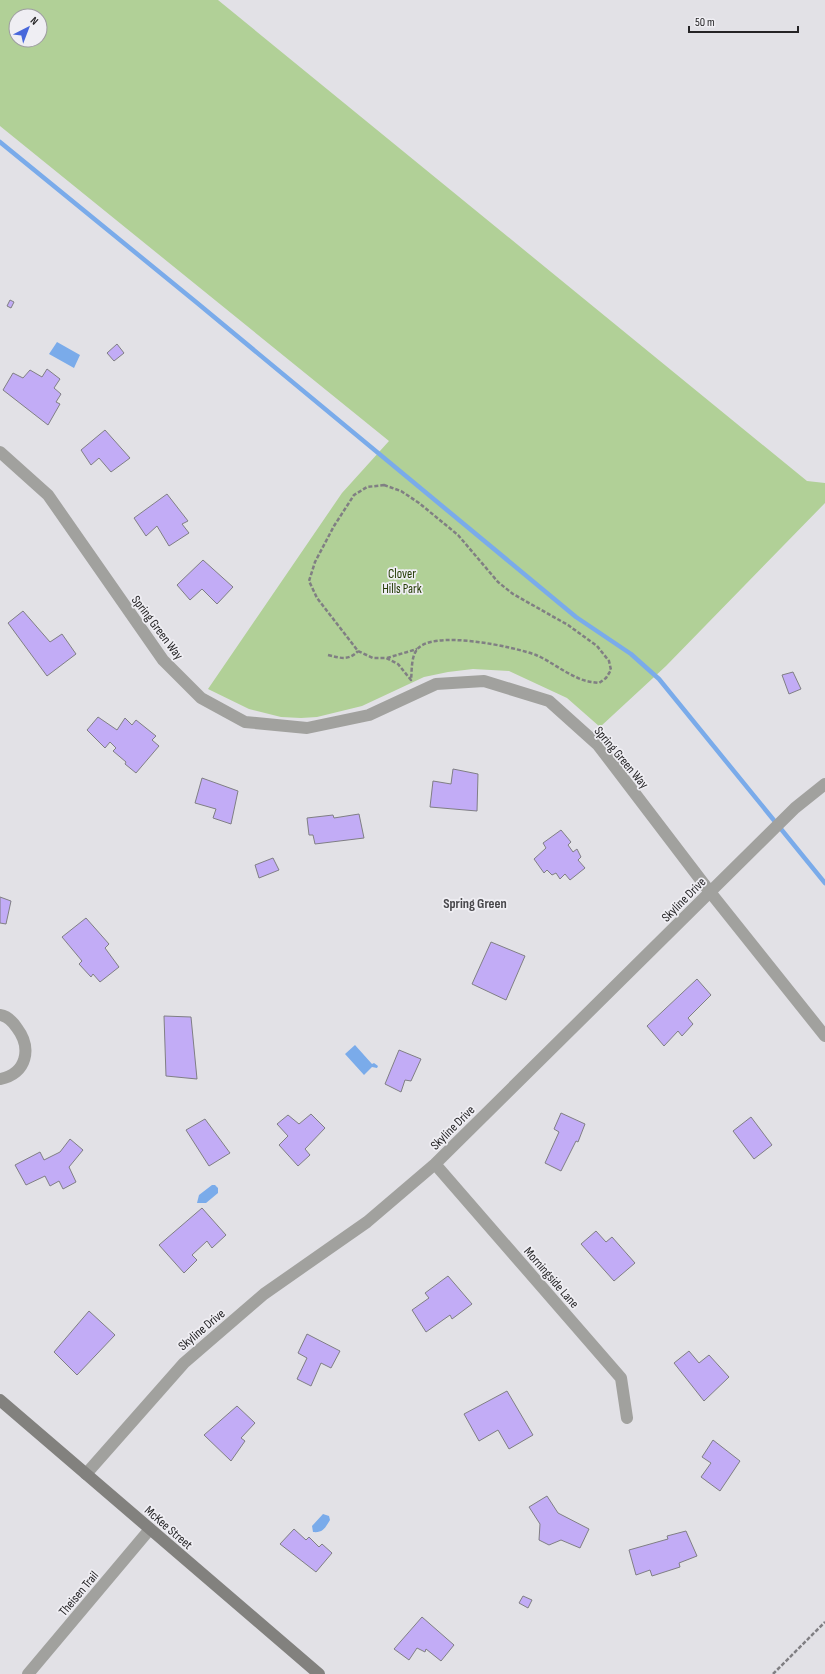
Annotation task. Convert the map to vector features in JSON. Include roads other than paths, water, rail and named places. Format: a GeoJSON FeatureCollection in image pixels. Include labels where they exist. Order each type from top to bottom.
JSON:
{"type":"FeatureCollection","features":[{"type":"Feature","properties":{"kind":"street","name":"Spring Green Way"},"geometry":{"type":"LineString","coordinates":[[0,452],[48,495],[163,660],[201,698],[244,722],[307,728],[369,715],[436,684],[484,681],[549,702],[598,745],[710,892],[825,1036]]}},
{"type":"Feature","properties":{"kind":"street","name":"Skyline Drive"},"geometry":{"type":"LineString","coordinates":[[86,1474],[184,1363],[264,1294],[367,1222],[435,1164],[795,808],[825,784]]}},
{"type":"Feature","properties":{"kind":"street"},"geometry":{"type":"LineString","coordinates":[[0,1015],[4,1016],[18,1028],[26,1044],[26,1049],[19,1069],[12,1075],[0,1079]]}},
{"type":"Feature","properties":{"kind":"street","name":"Morningside Lane"},"geometry":{"type":"LineString","coordinates":[[435,1164],[621,1378],[627,1418]]}},
{"type":"Feature","properties":{"kind":"street","name":"McKee Street"},"geometry":{"type":"LineString","coordinates":[[0,1400],[319,1674]]}},
{"type":"Feature","properties":{"kind":"street","name":"Theisen Trail"},"geometry":{"type":"LineString","coordinates":[[28,1674],[150,1529]]}},
{"type":"Feature","properties":{"kind":"water"},"geometry":{"type":"Polygon","coordinates":[[[57,342],[80,355],[74,368],[49,354],[57,342]]]}},
{"type":"Feature","properties":{"kind":"water"},"geometry":{"type":"Polygon","coordinates":[[[355,1045],[372,1064],[374,1063],[378,1066],[377,1068],[372,1067],[364,1075],[345,1054],[355,1045]]]}},
{"type":"Feature","properties":{"kind":"water"},"geometry":{"type":"Polygon","coordinates":[[[212,1185],[215,1185],[218,1188],[218,1193],[206,1203],[197,1203],[199,1195],[212,1185]]]}},
{"type":"Feature","properties":{"kind":"water"},"geometry":{"type":"Polygon","coordinates":[[[323,1514],[329,1516],[330,1520],[321,1531],[313,1532],[312,1526],[323,1514]]]}},
{"type":"Feature","properties":{"kind":"waterway"},"geometry":{"type":"LineString","coordinates":[[0,142],[196,302],[576,617],[631,654],[659,679],[825,883]]}},
{"type":"Feature","properties":{"kind":"district","name":"Spring Green"},"geometry":{"type":"Point","coordinates":[475,903]}},
{"type":"Feature","properties":{"kind":"park label","name":"Clover Hills Park"},"geometry":{"type":"Point","coordinates":[402,580]}}]}
